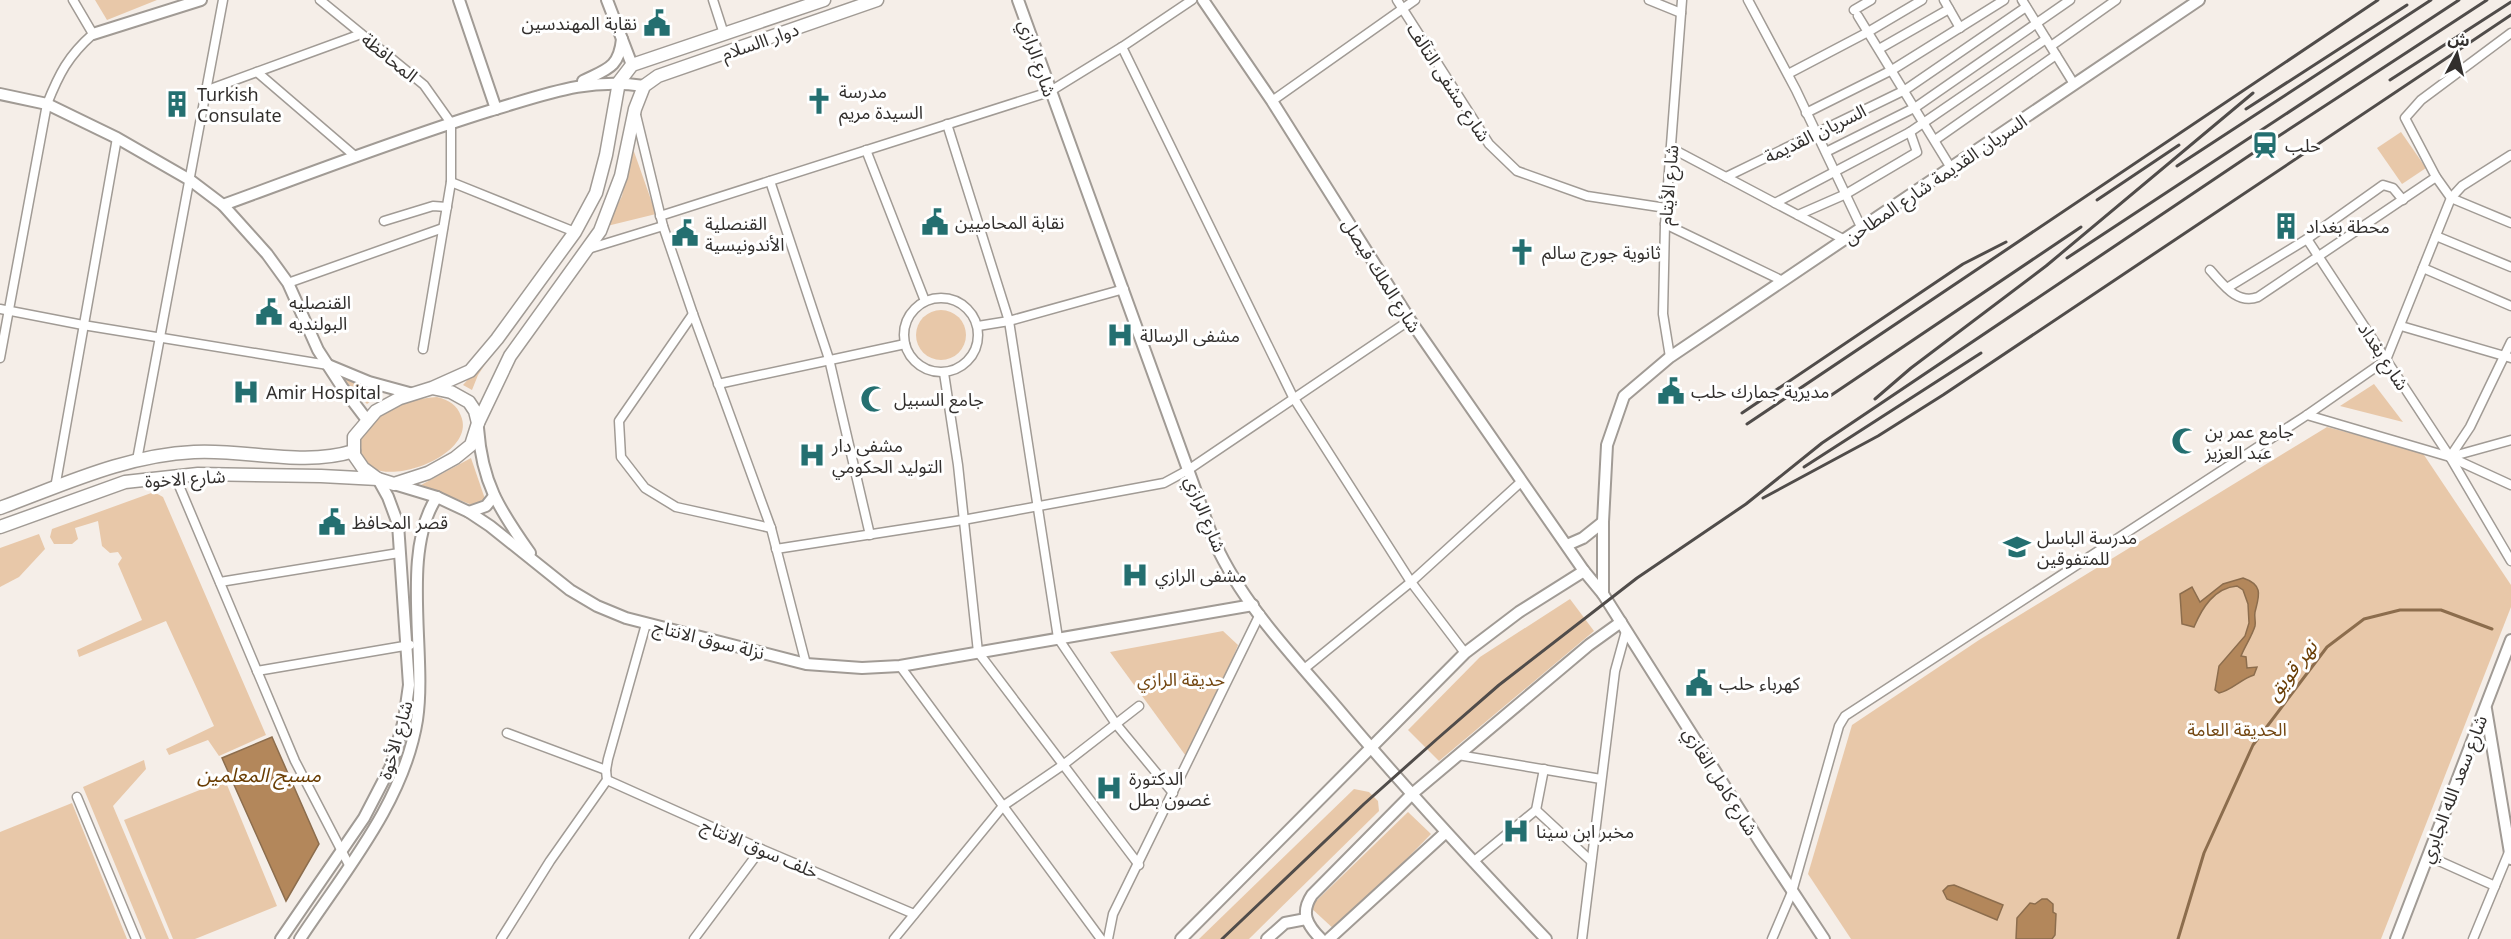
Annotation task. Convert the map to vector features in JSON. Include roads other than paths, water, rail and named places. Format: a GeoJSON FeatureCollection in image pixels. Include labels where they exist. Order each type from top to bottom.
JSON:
{"type":"FeatureCollection","features":[{"type":"Feature","properties":{"kind":"main road"},"geometry":{"type":"LineString","coordinates":[[93,34],[201,0]]}},
{"type":"Feature","properties":{"kind":"main road"},"geometry":{"type":"LineString","coordinates":[[459,0],[496,109]]}},
{"type":"Feature","properties":{"kind":"main road"},"geometry":{"type":"LineString","coordinates":[[607,0],[632,65]]}},
{"type":"Feature","properties":{"kind":"main road"},"geometry":{"type":"LineString","coordinates":[[535,560],[469,512],[437,497],[378,479],[363,468],[354,456],[354,437],[368,420],[384,407],[400,398],[432,388],[470,371],[497,339],[575,232],[596,193],[606,155],[619,82],[632,65],[822,0]]}},
{"type":"Feature","properties":{"kind":"main road","name":"دوار االسلام"},"geometry":{"type":"LineString","coordinates":[[644,86],[658,76],[877,0]]}},
{"type":"Feature","properties":{"kind":"main road","name":"شارع الرازي"},"geometry":{"type":"LineString","coordinates":[[1018,0],[1049,92],[1124,290],[1215,543],[1256,610],[1370,748],[1445,833],[1546,939]]}},
{"type":"Feature","properties":{"kind":"main road","name":"شارع الملك فيصل"},"geometry":{"type":"LineString","coordinates":[[1203,0],[1272,101],[1410,321],[1624,626]]}},
{"type":"Feature","properties":{"kind":"main road","name":"السريان القديمة شارع المطاحن"},"geometry":{"type":"LineString","coordinates":[[1603,522],[1607,445],[1624,396],[1670,357],[2199,0]]}},
{"type":"Feature","properties":{"kind":"main road"},"geometry":{"type":"LineString","coordinates":[[569,87],[611,67],[617,61],[622,39]]}},
{"type":"Feature","properties":{"kind":"main road"},"geometry":{"type":"LineString","coordinates":[[223,205],[451,123],[569,87],[619,82],[644,86],[635,109],[621,176],[600,231],[510,356],[478,423],[471,445],[455,458],[428,473],[394,484]]}},
{"type":"Feature","properties":{"kind":"main road"},"geometry":{"type":"LineString","coordinates":[[0,94],[46,105],[117,138],[190,180],[223,205],[267,254],[288,283],[310,333],[328,365],[368,420]]}},
{"type":"Feature","properties":{"kind":"main road"},"geometry":{"type":"LineString","coordinates":[[328,365],[369,382],[413,394]]}},
{"type":"Feature","properties":{"kind":"main road"},"geometry":{"type":"LineString","coordinates":[[432,388],[451,392],[469,402],[475,411],[483,466],[494,496],[500,509],[535,560]]}},
{"type":"Feature","properties":{"kind":"main road"},"geometry":{"type":"LineString","coordinates":[[0,508],[120,463],[137,460],[193,452],[321,458],[354,451]]}},
{"type":"Feature","properties":{"kind":"main road","name":"شارع الاخوة"},"geometry":{"type":"LineString","coordinates":[[0,527],[125,482],[198,474],[378,479]]}},
{"type":"Feature","properties":{"kind":"main road","name":"شارع الأخوة"},"geometry":{"type":"LineString","coordinates":[[281,939],[364,818],[391,766],[407,703],[409,685],[398,524],[388,497],[378,479]]}},
{"type":"Feature","properties":{"kind":"main road"},"geometry":{"type":"LineString","coordinates":[[469,512],[486,506],[494,496]]}},
{"type":"Feature","properties":{"kind":"main road","name":"شارع الأخوة"},"geometry":{"type":"LineString","coordinates":[[300,939],[374,827],[402,772],[417,721],[420,682],[418,549],[428,510],[437,497]]}},
{"type":"Feature","properties":{"kind":"main road"},"geometry":{"type":"LineString","coordinates":[[1567,545],[1583,538],[1603,522]]}},
{"type":"Feature","properties":{"kind":"main road"},"geometry":{"type":"LineString","coordinates":[[1603,522],[1603,594]]}},
{"type":"Feature","properties":{"kind":"main road","name":"نزلة سوق الانتاج"},"geometry":{"type":"LineString","coordinates":[[535,560],[583,599],[611,613],[806,664],[853,668],[900,666],[1058,638],[1256,610]]}},
{"type":"Feature","properties":{"kind":"main road"},"geometry":{"type":"LineString","coordinates":[[1181,939],[1465,653],[1511,618],[1584,571]]}},
{"type":"Feature","properties":{"kind":"main road"},"geometry":{"type":"LineString","coordinates":[[1321,939],[1312,931],[1306,919],[1306,909],[1312,895],[1412,794],[1589,645],[1624,626]]}},
{"type":"Feature","properties":{"kind":"main road","name":"شارع كامل الغازي"},"geometry":{"type":"LineString","coordinates":[[1624,626],[1824,939]]}},
{"type":"Feature","properties":{"kind":"main road","name":"شارع سعد الله الجابري"},"geometry":{"type":"LineString","coordinates":[[2396,939],[2485,706],[2507,662],[2511,640]]}},
{"type":"Feature","properties":{"kind":"main road"},"geometry":{"type":"LineString","coordinates":[[2485,706],[2510,856]]}},
{"type":"Feature","properties":{"kind":"main road"},"geometry":{"type":"LineString","coordinates":[[1329,939],[1445,833]]}},
{"type":"Feature","properties":{"kind":"main road"},"geometry":{"type":"LineString","coordinates":[[1267,939],[1286,923],[1295,919],[1306,919]]}},
{"type":"Feature","properties":{"kind":"street"},"geometry":{"type":"LineString","coordinates":[[0,357],[4,310],[46,105],[61,70],[75,51],[93,34],[73,0]]}},
{"type":"Feature","properties":{"kind":"street"},"geometry":{"type":"LineString","coordinates":[[137,460],[223,0]]}},
{"type":"Feature","properties":{"kind":"street","name":"المحافظة"},"geometry":{"type":"LineString","coordinates":[[320,0],[424,85],[451,123]]}},
{"type":"Feature","properties":{"kind":"street"},"geometry":{"type":"LineString","coordinates":[[713,0],[724,34]]}},
{"type":"Feature","properties":{"kind":"street"},"geometry":{"type":"LineString","coordinates":[[660,216],[1049,92],[1192,0]]}},
{"type":"Feature","properties":{"kind":"street","name":"شارع مشفى التآلف"},"geometry":{"type":"LineString","coordinates":[[1397,0],[1489,144],[1516,171],[1587,196],[1666,208]]}},
{"type":"Feature","properties":{"kind":"street"},"geometry":{"type":"LineString","coordinates":[[1402,9],[1415,0]]}},
{"type":"Feature","properties":{"kind":"street"},"geometry":{"type":"LineString","coordinates":[[1649,0],[1681,13]]}},
{"type":"Feature","properties":{"kind":"street","name":"شارع الأيتام"},"geometry":{"type":"LineString","coordinates":[[1670,357],[1663,314],[1665,224],[1682,0]]}},
{"type":"Feature","properties":{"kind":"street"},"geometry":{"type":"LineString","coordinates":[[1748,0],[1788,74],[1862,229]]}},
{"type":"Feature","properties":{"kind":"street"},"geometry":{"type":"LineString","coordinates":[[1871,0],[1856,13],[1926,123],[1951,168]]}},
{"type":"Feature","properties":{"kind":"street"},"geometry":{"type":"LineString","coordinates":[[1788,74],[1868,32],[1922,0]]}},
{"type":"Feature","properties":{"kind":"street","name":"السريان القديمة"},"geometry":{"type":"LineString","coordinates":[[1806,112],[1892,70],[2004,0]]}},
{"type":"Feature","properties":{"kind":"street"},"geometry":{"type":"LineString","coordinates":[[2035,24],[2070,0]]}},
{"type":"Feature","properties":{"kind":"street"},"geometry":{"type":"LineString","coordinates":[[1774,203],[1926,123],[2116,0]]}},
{"type":"Feature","properties":{"kind":"street"},"geometry":{"type":"LineString","coordinates":[[1879,49],[1948,3],[1960,28]]}},
{"type":"Feature","properties":{"kind":"street","name":"السريان القديمة"},"geometry":{"type":"LineString","coordinates":[[1726,177],[1905,90],[2024,3],[2074,84]]}},
{"type":"Feature","properties":{"kind":"street","name":"شارع مشفى التآلف"},"geometry":{"type":"LineString","coordinates":[[1272,101],[1402,9]]}},
{"type":"Feature","properties":{"kind":"street","name":"السريان القديمة"},"geometry":{"type":"LineString","coordinates":[[1826,152],[1916,107],[2035,24]]}},
{"type":"Feature","properties":{"kind":"street"},"geometry":{"type":"LineString","coordinates":[[2511,33],[2421,100],[2405,118],[2436,177],[2451,198],[2511,223]]}},
{"type":"Feature","properties":{"kind":"street"},"geometry":{"type":"LineString","coordinates":[[205,91],[361,34]]}},
{"type":"Feature","properties":{"kind":"street"},"geometry":{"type":"LineString","coordinates":[[1122,47],[1293,398],[1411,582],[1465,653]]}},
{"type":"Feature","properties":{"kind":"street"},"geometry":{"type":"LineString","coordinates":[[1935,140],[2056,55]]}},
{"type":"Feature","properties":{"kind":"street"},"geometry":{"type":"LineString","coordinates":[[257,72],[356,157]]}},
{"type":"Feature","properties":{"kind":"street"},"geometry":{"type":"LineString","coordinates":[[635,109],[663,226],[771,528],[806,664]]}},
{"type":"Feature","properties":{"kind":"street"},"geometry":{"type":"LineString","coordinates":[[423,349],[451,182],[451,123]]}},
{"type":"Feature","properties":{"kind":"street"},"geometry":{"type":"LineString","coordinates":[[947,124],[1009,321],[1058,638],[1116,724],[1173,793]]}},
{"type":"Feature","properties":{"kind":"street"},"geometry":{"type":"LineString","coordinates":[[1798,215],[1845,194],[1917,152],[1910,132]]}},
{"type":"Feature","properties":{"kind":"street"},"geometry":{"type":"LineString","coordinates":[[55,488],[117,138]]}},
{"type":"Feature","properties":{"kind":"street"},"geometry":{"type":"LineString","coordinates":[[1671,148],[1845,240]]}},
{"type":"Feature","properties":{"kind":"street"},"geometry":{"type":"LineString","coordinates":[[866,150],[925,301]]}},
{"type":"Feature","properties":{"kind":"street"},"geometry":{"type":"LineString","coordinates":[[1772,939],[1792,892],[1839,726],[1845,716],[2307,415],[2386,360],[2451,198],[2462,186],[2511,155]]}},
{"type":"Feature","properties":{"kind":"street"},"geometry":{"type":"LineString","coordinates":[[2210,270],[2236,296],[2252,299],[2436,177]]}},
{"type":"Feature","properties":{"kind":"street"},"geometry":{"type":"LineString","coordinates":[[770,181],[829,359],[870,535]]}},
{"type":"Feature","properties":{"kind":"street"},"geometry":{"type":"LineString","coordinates":[[451,182],[575,232]]}},
{"type":"Feature","properties":{"kind":"street"},"geometry":{"type":"LineString","coordinates":[[2227,288],[2307,239],[2383,185],[2393,188],[2403,200]]}},
{"type":"Feature","properties":{"kind":"street"},"geometry":{"type":"LineString","coordinates":[[384,221],[433,206],[447,207]]}},
{"type":"Feature","properties":{"kind":"street"},"geometry":{"type":"LineString","coordinates":[[1665,224],[1783,281]]}},
{"type":"Feature","properties":{"kind":"street"},"geometry":{"type":"LineString","coordinates":[[588,249],[663,226]]}},
{"type":"Feature","properties":{"kind":"street"},"geometry":{"type":"LineString","coordinates":[[288,283],[443,228]]}},
{"type":"Feature","properties":{"kind":"street"},"geometry":{"type":"LineString","coordinates":[[2436,236],[2511,267]]}},
{"type":"Feature","properties":{"kind":"street","name":"شارع بغداد"},"geometry":{"type":"LineString","coordinates":[[2307,239],[2450,457],[2511,561]]}},
{"type":"Feature","properties":{"kind":"street"},"geometry":{"type":"LineString","coordinates":[[2423,268],[2511,306]]}},
{"type":"Feature","properties":{"kind":"street"},"geometry":{"type":"LineString","coordinates":[[978,326],[1009,321],[1124,290]]}},
{"type":"Feature","properties":{"kind":"street"},"geometry":{"type":"LineString","coordinates":[[941,297],[954,299],[969,310],[978,326],[979,341],[975,353],[967,363],[956,370],[944,373],[930,371],[921,366],[911,357],[905,344],[904,330],[908,317],[925,301],[941,297]]}},
{"type":"Feature","properties":{"kind":"street"},"geometry":{"type":"LineString","coordinates":[[4,310],[83,326],[328,365]]}},
{"type":"Feature","properties":{"kind":"street"},"geometry":{"type":"LineString","coordinates":[[693,315],[619,420],[621,458],[645,488],[676,507],[771,528]]}},
{"type":"Feature","properties":{"kind":"street"},"geometry":{"type":"LineString","coordinates":[[776,549],[963,520],[1164,483],[1188,470],[1410,321]]}},
{"type":"Feature","properties":{"kind":"street"},"geometry":{"type":"LineString","coordinates":[[2401,326],[2508,357]]}},
{"type":"Feature","properties":{"kind":"street"},"geometry":{"type":"LineString","coordinates":[[2450,457],[2470,427],[2508,357],[2511,342]]}},
{"type":"Feature","properties":{"kind":"street"},"geometry":{"type":"LineString","coordinates":[[718,384],[905,344]]}},
{"type":"Feature","properties":{"kind":"street"},"geometry":{"type":"LineString","coordinates":[[944,373],[978,652],[1138,865]]}},
{"type":"Feature","properties":{"kind":"street"},"geometry":{"type":"LineString","coordinates":[[2307,415],[2450,457],[2511,485]]}},
{"type":"Feature","properties":{"kind":"street"},"geometry":{"type":"LineString","coordinates":[[2450,457],[2511,440]]}},
{"type":"Feature","properties":{"kind":"street"},"geometry":{"type":"LineString","coordinates":[[175,476],[295,761],[341,854],[349,865]]}},
{"type":"Feature","properties":{"kind":"street"},"geometry":{"type":"LineString","coordinates":[[1304,669],[1411,582],[1522,481]]}},
{"type":"Feature","properties":{"kind":"street"},"geometry":{"type":"LineString","coordinates":[[220,582],[399,553]]}},
{"type":"Feature","properties":{"kind":"street"},"geometry":{"type":"LineString","coordinates":[[1108,939],[1113,915],[1173,793],[1256,610]]}},
{"type":"Feature","properties":{"kind":"street"},"geometry":{"type":"LineString","coordinates":[[501,939],[550,861],[607,780],[606,770],[646,624]]}},
{"type":"Feature","properties":{"kind":"street"},"geometry":{"type":"LineString","coordinates":[[1582,939],[1615,671],[1624,626]]}},
{"type":"Feature","properties":{"kind":"street"},"geometry":{"type":"LineString","coordinates":[[257,671],[419,642]]}},
{"type":"Feature","properties":{"kind":"street"},"geometry":{"type":"LineString","coordinates":[[900,666],[1101,939]]}},
{"type":"Feature","properties":{"kind":"street"},"geometry":{"type":"LineString","coordinates":[[894,939],[1003,806],[1063,765],[1138,706]]}},
{"type":"Feature","properties":{"kind":"street"},"geometry":{"type":"LineString","coordinates":[[507,733],[606,770]]}},
{"type":"Feature","properties":{"kind":"street"},"geometry":{"type":"LineString","coordinates":[[1458,755],[1601,779]]}},
{"type":"Feature","properties":{"kind":"street"},"geometry":{"type":"LineString","coordinates":[[1473,862],[1536,810],[1544,769]]}},
{"type":"Feature","properties":{"kind":"street","name":"خلف سوق الانتاج"},"geometry":{"type":"LineString","coordinates":[[607,780],[914,914]]}},
{"type":"Feature","properties":{"kind":"street"},"geometry":{"type":"LineString","coordinates":[[2500,793],[2511,798]]}},
{"type":"Feature","properties":{"kind":"street"},"geometry":{"type":"LineString","coordinates":[[77,797],[136,939]]}},
{"type":"Feature","properties":{"kind":"street"},"geometry":{"type":"LineString","coordinates":[[1536,810],[1591,861]]}},
{"type":"Feature","properties":{"kind":"street"},"geometry":{"type":"LineString","coordinates":[[694,939],[761,849]]}},
{"type":"Feature","properties":{"kind":"street"},"geometry":{"type":"LineString","coordinates":[[2428,856],[2495,886]]}},
{"type":"Feature","properties":{"kind":"street"},"geometry":{"type":"LineString","coordinates":[[2474,939],[2495,886],[2510,856]]}},
{"type":"Feature","properties":{"kind":"water"},"geometry":{"type":"Polygon","coordinates":[[[2243,578],[2254,584],[2258,596],[2255,626],[2241,656],[2246,657],[2247,668],[2257,667],[2254,675],[2219,693],[2215,690],[2219,666],[2245,636],[2249,623],[2248,604],[2243,590],[2237,586],[2215,595],[2205,606],[2194,627],[2182,624],[2180,594],[2192,587],[2200,602],[2223,584],[2243,578]]]}},
{"type":"Feature","properties":{"kind":"water","name":"مسبح المعلمين"},"geometry":{"type":"Polygon","coordinates":[[[272,737],[319,844],[286,901],[222,758],[272,737]]]}},
{"type":"Feature","properties":{"kind":"water"},"geometry":{"type":"Polygon","coordinates":[[[1954,885],[2003,905],[1997,920],[1947,899],[1943,891],[1948,886],[1954,885]]]}},
{"type":"Feature","properties":{"kind":"water"},"geometry":{"type":"Polygon","coordinates":[[[2042,899],[2047,899],[2053,904],[2053,912],[2056,914],[2055,935],[2052,939],[2016,939],[2017,918],[2030,903],[2035,904],[2042,899]]]}},
{"type":"Feature","properties":{"kind":"waterway","name":"نهر قويق"},"geometry":{"type":"LineString","coordinates":[[2178,939],[2204,853],[2253,745],[2327,647],[2364,619],[2400,610],[2441,610],[2492,629]]}},
{"type":"Feature","properties":{"kind":"railway"},"geometry":{"type":"LineString","coordinates":[[1747,424],[2378,0]]}},
{"type":"Feature","properties":{"kind":"railway"},"geometry":{"type":"LineString","coordinates":[[2177,166],[2431,0]]}},
{"type":"Feature","properties":{"kind":"railway"},"geometry":{"type":"LineString","coordinates":[[2067,258],[2459,0]]}},
{"type":"Feature","properties":{"kind":"railway"},"geometry":{"type":"LineString","coordinates":[[1222,939],[1364,804],[1499,685],[1637,578],[1746,504],[1822,443],[2265,145],[2487,0]]}},
{"type":"Feature","properties":{"kind":"railway"},"geometry":{"type":"LineString","coordinates":[[2390,80],[2511,2]]}},
{"type":"Feature","properties":{"kind":"railway"},"geometry":{"type":"LineString","coordinates":[[2246,109],[2407,5]]}},
{"type":"Feature","properties":{"kind":"railway"},"geometry":{"type":"LineString","coordinates":[[1763,498],[1878,436],[1943,395],[2511,15]]}},
{"type":"Feature","properties":{"kind":"railway"},"geometry":{"type":"LineString","coordinates":[[1875,399],[1911,368],[2046,266],[2253,93]]}},
{"type":"Feature","properties":{"kind":"railway"},"geometry":{"type":"LineString","coordinates":[[2097,200],[2179,145]]}},
{"type":"Feature","properties":{"kind":"railway"},"geometry":{"type":"LineString","coordinates":[[1830,396],[2081,227]]}},
{"type":"Feature","properties":{"kind":"railway"},"geometry":{"type":"LineString","coordinates":[[1742,413],[1963,264],[2006,242]]}},
{"type":"Feature","properties":{"kind":"railway"},"geometry":{"type":"LineString","coordinates":[[1804,467],[1981,353]]}},
{"type":"Feature","properties":{"kind":"place","name":"نقابة المهندسين"},"geometry":{"type":"Point","coordinates":[657,23]}},
{"type":"Feature","properties":{"kind":"place","name":"مدرسة السيدة مريم"},"geometry":{"type":"Point","coordinates":[819,101]}},
{"type":"Feature","properties":{"kind":"place","name":"Turkish Consulate"},"geometry":{"type":"Point","coordinates":[177,104]}},
{"type":"Feature","properties":{"kind":"place","name":"حلب"},"geometry":{"type":"Point","coordinates":[2265,145]}},
{"type":"Feature","properties":{"kind":"place","name":"نقابة المحاميين"},"geometry":{"type":"Point","coordinates":[935,222]}},
{"type":"Feature","properties":{"kind":"place","name":"محطة بغداد"},"geometry":{"type":"Point","coordinates":[2286,226]}},
{"type":"Feature","properties":{"kind":"place","name":"القنصلية الأندونيسية"},"geometry":{"type":"Point","coordinates":[685,233]}},
{"type":"Feature","properties":{"kind":"place","name":"ثانوية جورج سالم"},"geometry":{"type":"Point","coordinates":[1522,252]}},
{"type":"Feature","properties":{"kind":"place","name":"القنصليه البولنديه"},"geometry":{"type":"Point","coordinates":[269,312]}},
{"type":"Feature","properties":{"kind":"place","name":"مشفى الرسالة"},"geometry":{"type":"Point","coordinates":[1120,335]}},
{"type":"Feature","properties":{"kind":"place","name":"مديرية جمارك حلب"},"geometry":{"type":"Point","coordinates":[1671,391]}},
{"type":"Feature","properties":{"kind":"place","name":"Amir Hospital"},"geometry":{"type":"Point","coordinates":[246,392]}},
{"type":"Feature","properties":{"kind":"place","name":"جامع السبيل"},"geometry":{"type":"Point","coordinates":[874,399]}},
{"type":"Feature","properties":{"kind":"place","name":"جامع عمر بن عبد العزيز"},"geometry":{"type":"Point","coordinates":[2185,441]}},
{"type":"Feature","properties":{"kind":"place","name":"مشفى دار التوليد الحكومي"},"geometry":{"type":"Point","coordinates":[812,455]}},
{"type":"Feature","properties":{"kind":"place","name":"قصر المحافظ"},"geometry":{"type":"Point","coordinates":[332,522]}},
{"type":"Feature","properties":{"kind":"place","name":"مدرسة الباسل للمتفوقين"},"geometry":{"type":"Point","coordinates":[2017,547]}},
{"type":"Feature","properties":{"kind":"place","name":"مشفى الرازي"},"geometry":{"type":"Point","coordinates":[1135,575]}},
{"type":"Feature","properties":{"kind":"place","name":"كهرباء حلب"},"geometry":{"type":"Point","coordinates":[1699,683]}},
{"type":"Feature","properties":{"kind":"place","name":"الدكتورة غصون بطل"},"geometry":{"type":"Point","coordinates":[1109,788]}},
{"type":"Feature","properties":{"kind":"place","name":"مخبر ابن سينا"},"geometry":{"type":"Point","coordinates":[1516,831]}},
{"type":"Feature","properties":{"kind":"park label","name":"حديقة الرازي"},"geometry":{"type":"Point","coordinates":[1181,679]}},
{"type":"Feature","properties":{"kind":"park label","name":"الحديقة العامة"},"geometry":{"type":"Point","coordinates":[2237,729]}}]}
